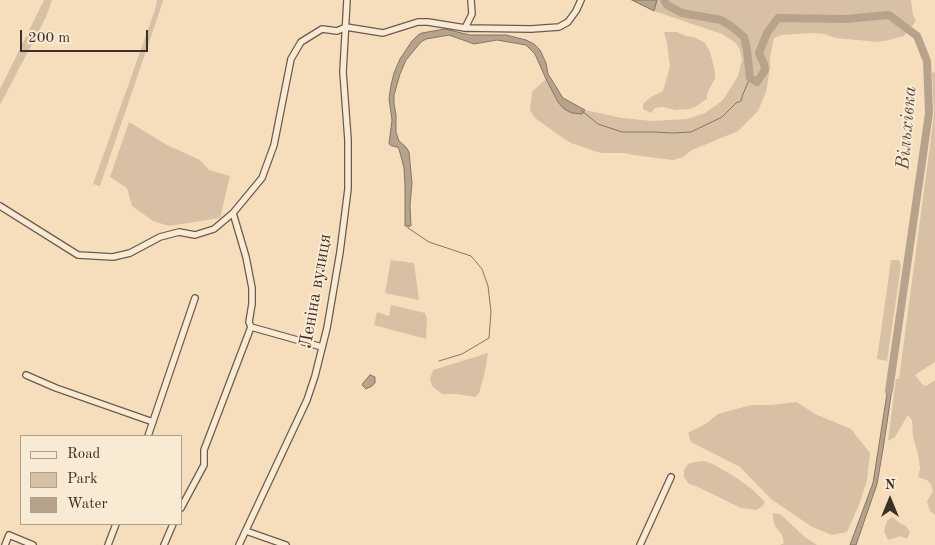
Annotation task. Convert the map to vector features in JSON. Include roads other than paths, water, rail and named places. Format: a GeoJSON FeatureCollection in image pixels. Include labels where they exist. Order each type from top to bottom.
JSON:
{"type":"FeatureCollection","features":[{"type":"Feature","properties":{"kind":"street","name":"Леніна вулиця"},"geometry":{"type":"LineString","coordinates":[[239,545],[307,400],[327,328],[340,252],[348,189],[348,140],[343,72],[347,0]]}},
{"type":"Feature","properties":{"kind":"street"},"geometry":{"type":"LineString","coordinates":[[465,28],[472,14],[471,0]]}},
{"type":"Feature","properties":{"kind":"street"},"geometry":{"type":"LineString","coordinates":[[0,206],[78,255],[114,256],[130,253],[160,237],[179,232],[195,235],[214,229],[233,213],[262,178],[274,145],[291,59],[301,42],[322,29],[338,31],[346,27],[383,33],[418,22],[465,28],[531,29],[559,27],[568,22],[576,12],[581,0]]}},
{"type":"Feature","properties":{"kind":"street"},"geometry":{"type":"LineString","coordinates":[[182,506],[204,465],[204,450],[251,328],[249,322],[252,288],[246,257],[233,213]]}},
{"type":"Feature","properties":{"kind":"street"},"geometry":{"type":"LineString","coordinates":[[148,435],[195,298]]}},
{"type":"Feature","properties":{"kind":"street"},"geometry":{"type":"LineString","coordinates":[[251,328],[322,347]]}},
{"type":"Feature","properties":{"kind":"street"},"geometry":{"type":"LineString","coordinates":[[26,375],[56,388],[153,422]]}},
{"type":"Feature","properties":{"kind":"street"},"geometry":{"type":"LineString","coordinates":[[640,545],[671,478]]}},
{"type":"Feature","properties":{"kind":"street"},"geometry":{"type":"LineString","coordinates":[[108,545],[116,525]]}},
{"type":"Feature","properties":{"kind":"street"},"geometry":{"type":"LineString","coordinates":[[164,545],[173,525]]}},
{"type":"Feature","properties":{"kind":"street"},"geometry":{"type":"LineString","coordinates":[[246,531],[286,545]]}},
{"type":"Feature","properties":{"kind":"street"},"geometry":{"type":"LineString","coordinates":[[5,545],[8,535],[33,545]]}},
{"type":"Feature","properties":{"kind":"water"},"geometry":{"type":"Polygon","coordinates":[[[632,0],[657,0],[654,11],[632,0]]]}},
{"type":"Feature","properties":{"kind":"water"},"geometry":{"type":"Polygon","coordinates":[[[445,29],[470,35],[506,35],[534,44],[540,50],[546,63],[548,74],[563,98],[585,110],[582,114],[572,113],[564,109],[558,102],[535,54],[526,45],[497,40],[474,44],[449,35],[426,39],[421,42],[406,60],[394,95],[396,132],[399,141],[409,152],[412,183],[411,226],[405,226],[404,168],[399,149],[389,144],[392,120],[389,99],[391,85],[400,59],[412,41],[422,33],[445,29]]]}},
{"type":"Feature","properties":{"kind":"water"},"geometry":{"type":"Polygon","coordinates":[[[370,375],[375,377],[375,383],[366,389],[362,385],[370,375]]]}},
{"type":"Feature","properties":{"kind":"water"},"geometry":{"type":"Polygon","coordinates":[[[889,381],[893,382],[877,484],[856,545],[850,545],[873,483],[889,381]]]}},
{"type":"Feature","properties":{"kind":"waterway","name":"Вільхівка"},"geometry":{"type":"LineString","coordinates":[[664,0],[667,5],[682,13],[721,20],[744,37],[750,78],[757,82],[765,70],[759,53],[767,33],[778,18],[845,19],[889,15],[917,36],[927,61],[929,113],[889,391]]}},
{"type":"Feature","properties":{"kind":"waterway"},"geometry":{"type":"LineString","coordinates":[[582,111],[598,124],[622,132],[691,132],[722,117],[736,103],[741,101],[750,78]]}},
{"type":"Feature","properties":{"kind":"waterway"},"geometry":{"type":"LineString","coordinates":[[408,226],[408,228],[429,242],[471,256],[482,269],[488,286],[491,312],[489,338],[462,354],[439,361]]}}]}
